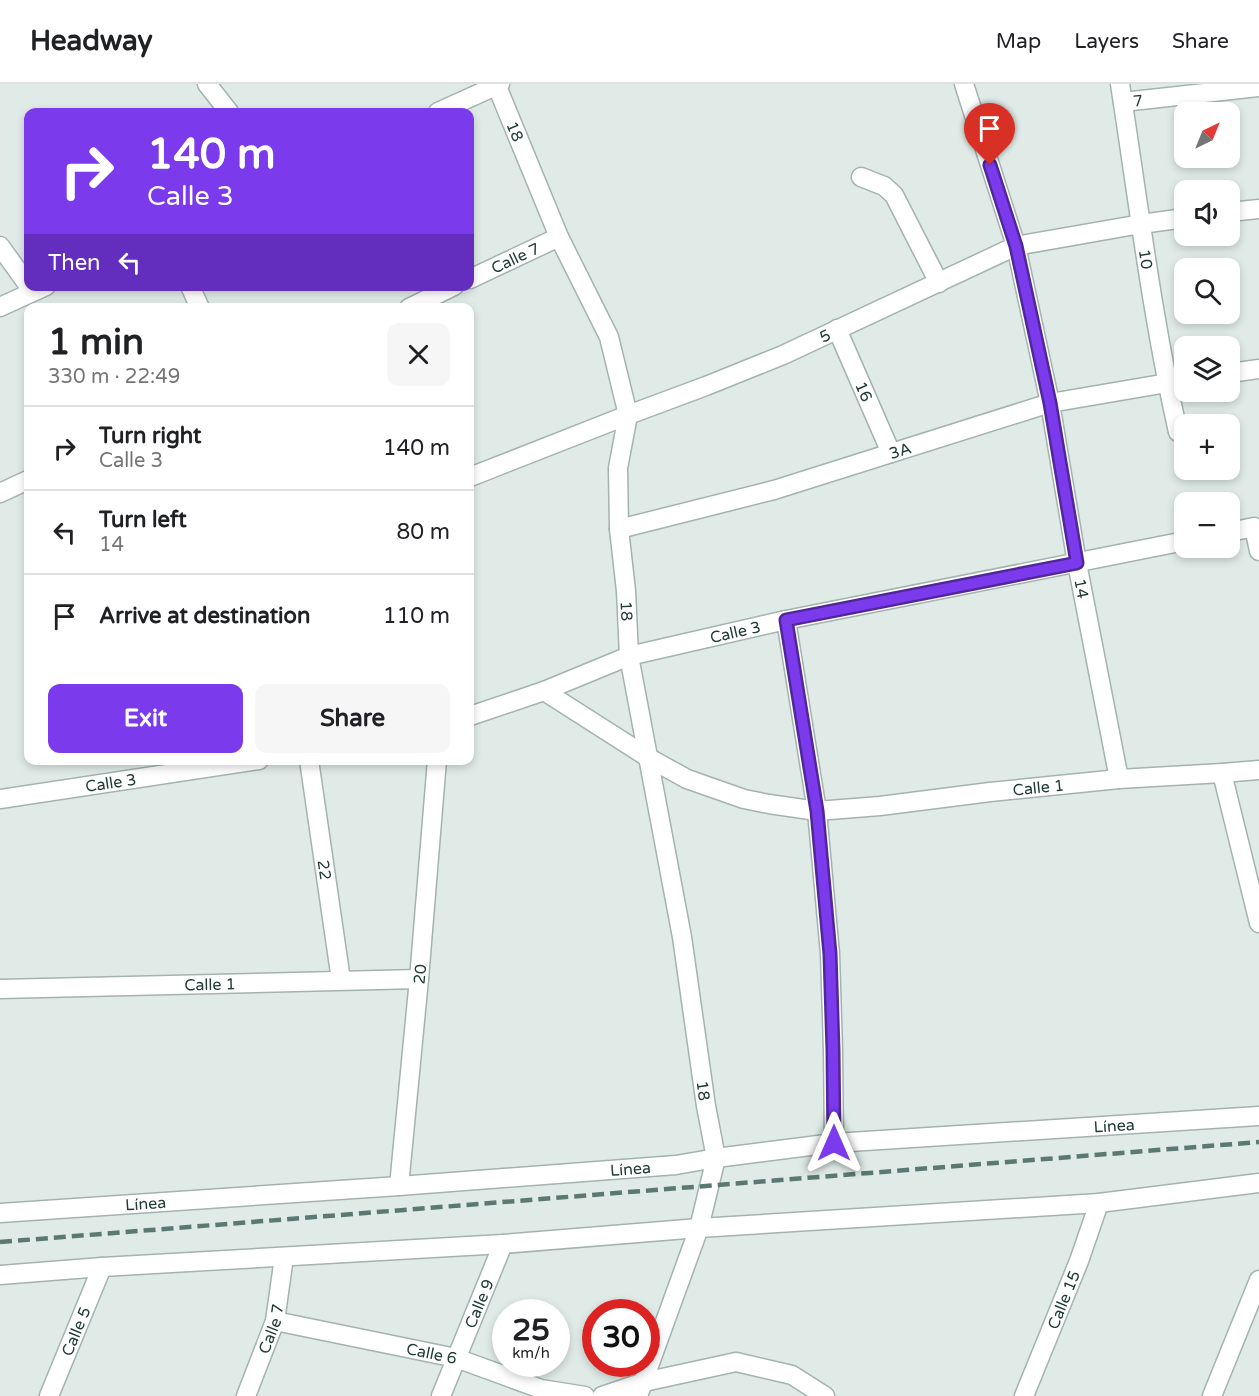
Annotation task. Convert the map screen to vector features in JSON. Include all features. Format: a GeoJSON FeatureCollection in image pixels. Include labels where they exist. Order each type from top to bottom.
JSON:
{"type":"FeatureCollection","features":[{"type":"Feature","properties":{"kind":"street"},"geometry":{"type":"LineString","coordinates":[[207,84],[226,108]]}},
{"type":"Feature","properties":{"kind":"street","name":"14"},"geometry":{"type":"LineString","coordinates":[[964,84],[1016,246],[1050,403],[1077,563],[1119,779]]}},
{"type":"Feature","properties":{"kind":"street"},"geometry":{"type":"LineString","coordinates":[[447,108],[498,85]]}},
{"type":"Feature","properties":{"kind":"street","name":"18"},"geometry":{"type":"LineString","coordinates":[[498,85],[559,237],[609,337],[628,415],[618,468],[619,530],[626,591],[629,656],[682,937],[706,1106],[716,1158]]}},
{"type":"Feature","properties":{"kind":"street","name":"7"},"geometry":{"type":"LineString","coordinates":[[1122,93],[1259,87]]}},
{"type":"Feature","properties":{"kind":"street","name":"10"},"geometry":{"type":"LineString","coordinates":[[1122,93],[1141,224],[1174,372]]}},
{"type":"Feature","properties":{"kind":"street"},"geometry":{"type":"LineString","coordinates":[[861,177],[884,186],[894,195],[939,283]]}},
{"type":"Feature","properties":{"kind":"street"},"geometry":{"type":"LineString","coordinates":[[1240,211],[1259,209]]}},
{"type":"Feature","properties":{"kind":"street","name":"5"},"geometry":{"type":"LineString","coordinates":[[474,475],[750,368],[1016,246],[1174,220]]}},
{"type":"Feature","properties":{"kind":"street","name":"Calle 7"},"geometry":{"type":"LineString","coordinates":[[474,277],[559,237]]}},
{"type":"Feature","properties":{"kind":"street"},"geometry":{"type":"LineString","coordinates":[[0,246],[24,275]]}},
{"type":"Feature","properties":{"kind":"street"},"geometry":{"type":"LineString","coordinates":[[0,307],[29,291]]}},
{"type":"Feature","properties":{"kind":"street"},"geometry":{"type":"LineString","coordinates":[[419,303],[444,291]]}},
{"type":"Feature","properties":{"kind":"street","name":"16"},"geometry":{"type":"LineString","coordinates":[[837,329],[891,453]]}},
{"type":"Feature","properties":{"kind":"street"},"geometry":{"type":"LineString","coordinates":[[1240,372],[1259,369]]}},
{"type":"Feature","properties":{"kind":"street","name":"3A"},"geometry":{"type":"LineString","coordinates":[[619,530],[774,490],[1050,403],[1174,381]]}},
{"type":"Feature","properties":{"kind":"street"},"geometry":{"type":"LineString","coordinates":[[0,493],[24,482]]}},
{"type":"Feature","properties":{"kind":"street"},"geometry":{"type":"LineString","coordinates":[[1240,529],[1254,526],[1259,551]]}},
{"type":"Feature","properties":{"kind":"street","name":"Calle 3"},"geometry":{"type":"LineString","coordinates":[[474,715],[544,691],[629,656],[786,620],[1174,543]]}},
{"type":"Feature","properties":{"kind":"street"},"geometry":{"type":"LineString","coordinates":[[786,620],[817,811],[830,954],[834,1143]]}},
{"type":"Feature","properties":{"kind":"street","name":"Calle 1"},"geometry":{"type":"LineString","coordinates":[[544,691],[649,759],[687,779],[744,799],[817,811],[1119,779],[1259,770]]}},
{"type":"Feature","properties":{"kind":"street","name":"Calle 3"},"geometry":{"type":"LineString","coordinates":[[0,799],[226,765]]}},
{"type":"Feature","properties":{"kind":"street","name":"22"},"geometry":{"type":"LineString","coordinates":[[310,765],[341,980]]}},
{"type":"Feature","properties":{"kind":"street","name":"20"},"geometry":{"type":"LineString","coordinates":[[399,1186],[437,765]]}},
{"type":"Feature","properties":{"kind":"street"},"geometry":{"type":"LineString","coordinates":[[1222,773],[1259,923]]}},
{"type":"Feature","properties":{"kind":"street","name":"Calle 1"},"geometry":{"type":"LineString","coordinates":[[0,989],[419,979]]}},
{"type":"Feature","properties":{"kind":"street","name":"Línea"},"geometry":{"type":"LineString","coordinates":[[0,1213],[676,1165],[834,1143],[1259,1116]]}},
{"type":"Feature","properties":{"kind":"street"},"geometry":{"type":"LineString","coordinates":[[641,1389],[699,1228],[716,1158]]}},
{"type":"Feature","properties":{"kind":"street"},"geometry":{"type":"LineString","coordinates":[[0,1275],[503,1244],[699,1228],[1099,1203],[1259,1183]]}},
{"type":"Feature","properties":{"kind":"street","name":"Calle 15"},"geometry":{"type":"LineString","coordinates":[[1024,1396],[1079,1261],[1099,1203]]}},
{"type":"Feature","properties":{"kind":"street","name":"Calle 9"},"geometry":{"type":"LineString","coordinates":[[441,1396],[503,1244]]}},
{"type":"Feature","properties":{"kind":"street","name":"Calle 7"},"geometry":{"type":"LineString","coordinates":[[246,1396],[275,1321],[284,1257]]}},
{"type":"Feature","properties":{"kind":"street","name":"Calle 5"},"geometry":{"type":"LineString","coordinates":[[50,1396],[102,1267]]}},
{"type":"Feature","properties":{"kind":"street"},"geometry":{"type":"LineString","coordinates":[[1212,1396],[1254,1308],[1259,1280]]}},
{"type":"Feature","properties":{"kind":"street","name":"Calle 6"},"geometry":{"type":"LineString","coordinates":[[275,1321],[456,1358],[541,1389],[585,1396]]}},
{"type":"Feature","properties":{"kind":"street"},"geometry":{"type":"LineString","coordinates":[[602,1396],[641,1389],[736,1362],[792,1375],[825,1396]]}},
{"type":"Feature","properties":{"kind":"railway"},"geometry":{"type":"LineString","coordinates":[[0,1242],[1259,1142]]}},
{"type":"Feature","properties":{"kind":"route"},"geometry":{"type":"LineString","coordinates":[[834,1143],[830,954],[817,811],[786,620],[1077,563],[1050,403],[1016,246],[990,165]]}}]}
